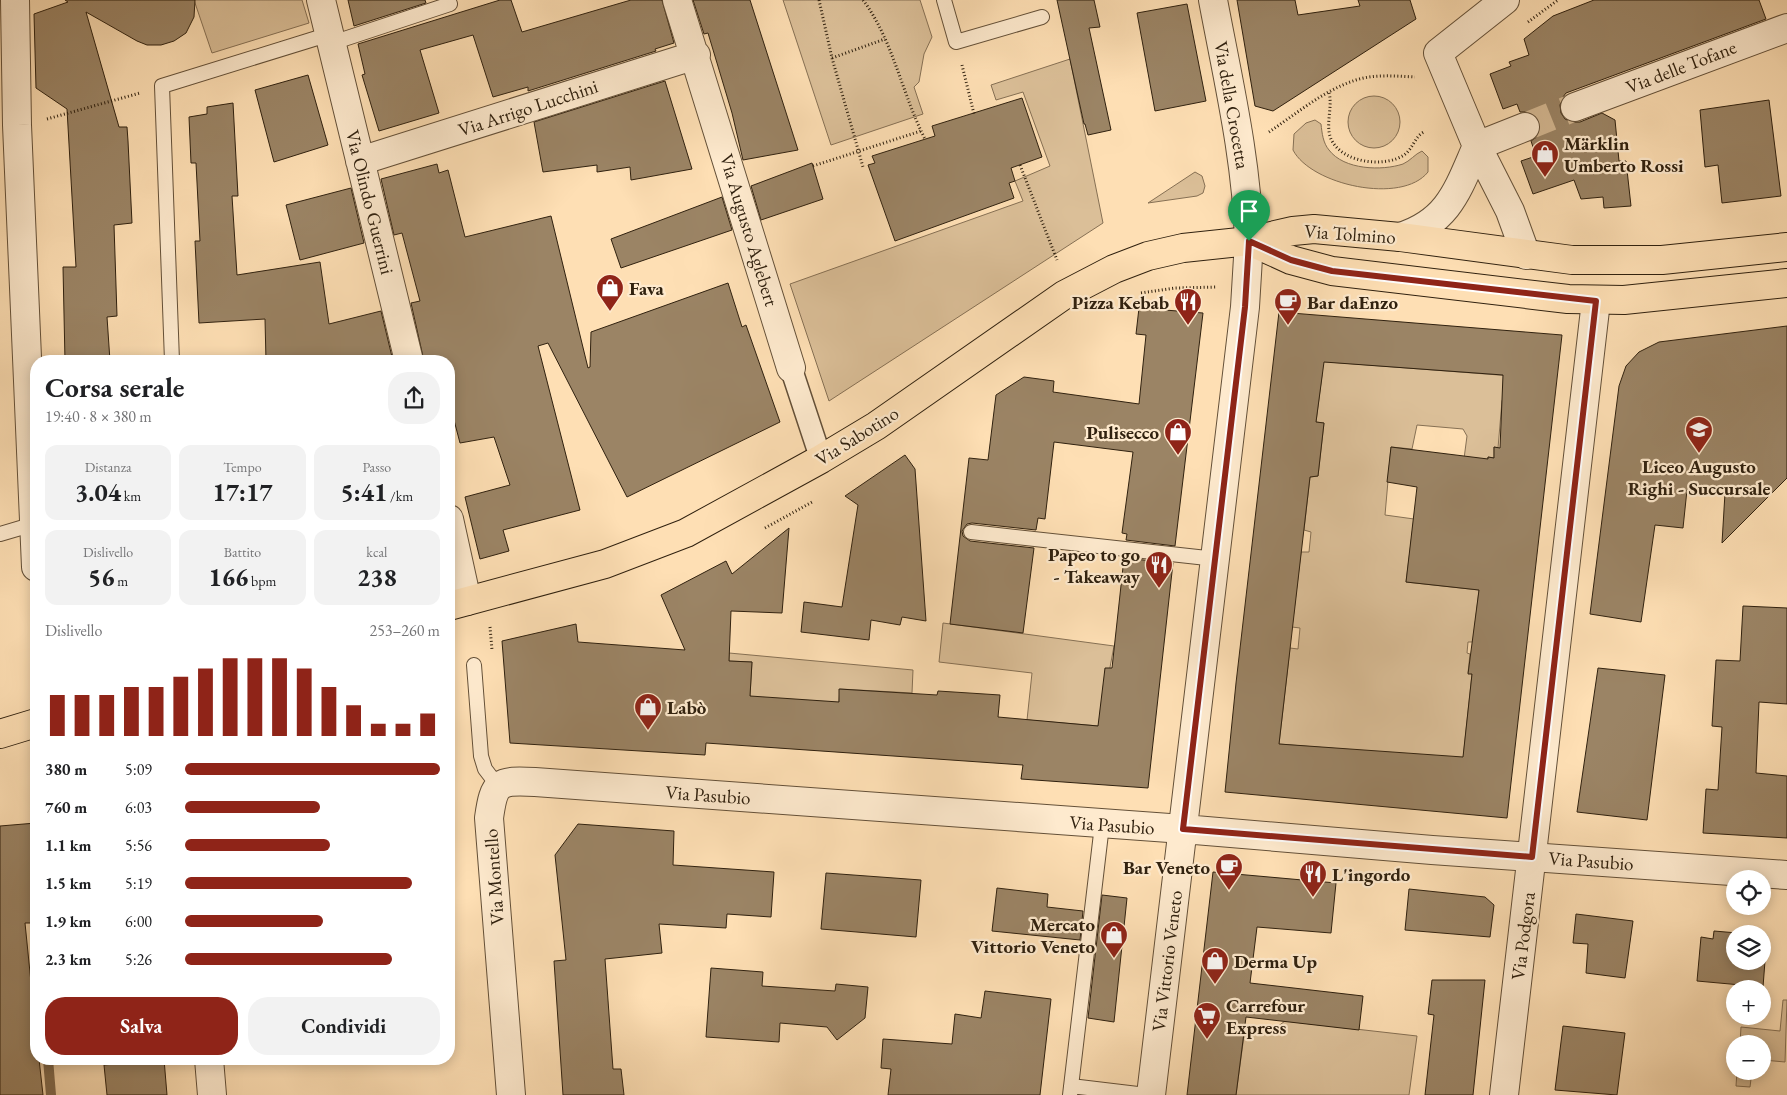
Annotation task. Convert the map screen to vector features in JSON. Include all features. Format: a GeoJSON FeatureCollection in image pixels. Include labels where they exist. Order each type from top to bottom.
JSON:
{"type":"FeatureCollection","features":[{"type":"Feature","properties":{"kind":"main road","name":"Via Tolmino"},"geometry":{"type":"LineString","coordinates":[[1249,241],[1293,231],[1314,229],[1400,237],[1572,260],[1633,262],[1787,247]]}},
{"type":"Feature","properties":{"kind":"main road","name":"Via Tolmino"},"geometry":{"type":"LineString","coordinates":[[1249,241],[1291,260],[1332,271],[1596,301],[1673,296],[1787,283]]}},
{"type":"Feature","properties":{"kind":"main road","name":"Via Sabotino"},"geometry":{"type":"LineString","coordinates":[[458,603],[605,564],[660,544],[821,459],[876,426],[1002,337],[1088,282],[1148,256],[1208,244],[1249,241]]}},
{"type":"Feature","properties":{"kind":"main road"},"geometry":{"type":"LineString","coordinates":[[0,734],[30,726]]}},
{"type":"Feature","properties":{"kind":"street"},"geometry":{"type":"LineString","coordinates":[[15,0],[17,125],[30,430]]}},
{"type":"Feature","properties":{"kind":"street","name":"Via Olindo Guerrini"},"geometry":{"type":"LineString","coordinates":[[321,0],[408,355]]}},
{"type":"Feature","properties":{"kind":"street","name":"Via Augusto Aglebert"},"geometry":{"type":"LineString","coordinates":[[677,0],[696,55],[791,368],[821,459]]}},
{"type":"Feature","properties":{"kind":"street","name":"Via della Crocetta"},"geometry":{"type":"LineString","coordinates":[[1213,0],[1243,161],[1248,199],[1249,241]]}},
{"type":"Feature","properties":{"kind":"street"},"geometry":{"type":"LineString","coordinates":[[1505,0],[1438,53],[1476,146],[1510,211],[1526,255]]}},
{"type":"Feature","properties":{"kind":"street","name":"Via delle Tofane"},"geometry":{"type":"LineString","coordinates":[[1575,107],[1787,28]]}},
{"type":"Feature","properties":{"kind":"street","name":"Via Arrigo Lucchini"},"geometry":{"type":"LineString","coordinates":[[360,161],[696,55]]}},
{"type":"Feature","properties":{"kind":"street"},"geometry":{"type":"LineString","coordinates":[[1400,237],[1422,228],[1442,214],[1459,186],[1476,146],[1525,126]]}},
{"type":"Feature","properties":{"kind":"street","name":"Via Vittorio Veneto"},"geometry":{"type":"LineString","coordinates":[[1151,1095],[1245,307],[1249,241]]}},
{"type":"Feature","properties":{"kind":"street","name":"Via Podgora"},"geometry":{"type":"LineString","coordinates":[[1504,1095],[1596,301]]}},
{"type":"Feature","properties":{"kind":"street"},"geometry":{"type":"LineString","coordinates":[[455,575],[458,603]]}},
{"type":"Feature","properties":{"kind":"street","name":"Via Pasubio"},"geometry":{"type":"LineString","coordinates":[[498,786],[512,781],[535,782],[1787,875]]}},
{"type":"Feature","properties":{"kind":"street","name":"Via Montello"},"geometry":{"type":"LineString","coordinates":[[498,786],[492,795],[489,818],[512,1095]]}},
{"type":"Feature","properties":{"kind":"street"},"geometry":{"type":"LineString","coordinates":[[210,1065],[212,1095]]}},
{"type":"Feature","properties":{"kind":"lane"},"geometry":{"type":"LineString","coordinates":[[172,355],[162,86],[450,4],[448,0]]}},
{"type":"Feature","properties":{"kind":"lane"},"geometry":{"type":"LineString","coordinates":[[944,0],[956,42],[1042,17]]}},
{"type":"Feature","properties":{"kind":"lane"},"geometry":{"type":"LineString","coordinates":[[0,534],[30,525]]}},
{"type":"Feature","properties":{"kind":"lane"},"geometry":{"type":"LineString","coordinates":[[971,532],[1216,559]]}},
{"type":"Feature","properties":{"kind":"lane"},"geometry":{"type":"LineString","coordinates":[[474,665],[481,756],[485,769],[498,786]]}},
{"type":"Feature","properties":{"kind":"lane"},"geometry":{"type":"LineString","coordinates":[[1102,825],[1070,1090],[1146,1095]]}},
{"type":"Feature","properties":{"kind":"path"},"geometry":{"type":"LineString","coordinates":[[819,0],[832,58],[864,167]]}},
{"type":"Feature","properties":{"kind":"path"},"geometry":{"type":"LineString","coordinates":[[863,0],[885,39],[925,139]]}},
{"type":"Feature","properties":{"kind":"path"},"geometry":{"type":"LineString","coordinates":[[832,58],[885,39]]}},
{"type":"Feature","properties":{"kind":"path"},"geometry":{"type":"LineString","coordinates":[[956,42],[974,114]]}},
{"type":"Feature","properties":{"kind":"path"},"geometry":{"type":"LineString","coordinates":[[1262,137],[1329,93],[1356,80],[1380,76],[1415,77]]}},
{"type":"Feature","properties":{"kind":"path"},"geometry":{"type":"LineString","coordinates":[[40,121],[162,86]]}},
{"type":"Feature","properties":{"kind":"path"},"geometry":{"type":"LineString","coordinates":[[1329,93],[1331,139],[1339,150],[1350,156],[1370,162],[1398,158],[1413,147],[1420,134],[1424,132]]}},
{"type":"Feature","properties":{"kind":"path"},"geometry":{"type":"LineString","coordinates":[[813,166],[921,131]]}},
{"type":"Feature","properties":{"kind":"path"},"geometry":{"type":"LineString","coordinates":[[1020,165],[1057,260]]}},
{"type":"Feature","properties":{"kind":"path"},"geometry":{"type":"LineString","coordinates":[[1202,286],[1216,287]]}},
{"type":"Feature","properties":{"kind":"shaded area"},"geometry":{"type":"Polygon","coordinates":[[[194,0],[302,0],[309,23],[212,53],[194,0]]]}},
{"type":"Feature","properties":{"kind":"shaded area"},"geometry":{"type":"Polygon","coordinates":[[[783,0],[920,0],[932,37],[924,54],[919,82],[914,87],[923,114],[831,145],[783,0]]]}},
{"type":"Feature","properties":{"kind":"shaded area"},"geometry":{"type":"Polygon","coordinates":[[[1070,59],[1103,223],[829,401],[790,284],[1023,201],[1015,181],[1050,166],[1023,92],[996,100],[991,85],[1070,59]]]}},
{"type":"Feature","properties":{"kind":"shaded area"},"geometry":{"type":"Polygon","coordinates":[[[1369,96],[1379,96],[1393,103],[1400,117],[1400,127],[1393,141],[1379,148],[1369,148],[1359,144],[1352,137],[1348,127],[1348,117],[1352,107],[1359,100],[1369,96]]]}},
{"type":"Feature","properties":{"kind":"shaded area"},"geometry":{"type":"Polygon","coordinates":[[[1315,120],[1321,124],[1323,138],[1329,150],[1344,162],[1364,167],[1385,168],[1403,164],[1422,151],[1428,157],[1428,172],[1415,182],[1398,187],[1379,189],[1337,181],[1318,173],[1303,162],[1293,150],[1294,134],[1306,123],[1315,120]]]}},
{"type":"Feature","properties":{"kind":"shaded area"},"geometry":{"type":"Polygon","coordinates":[[[1195,172],[1202,176],[1205,186],[1203,193],[1197,196],[1148,203],[1195,172]]]}},
{"type":"Feature","properties":{"kind":"shaded area"},"geometry":{"type":"Polygon","coordinates":[[[1302,360],[1512,376],[1502,401],[1498,448],[1494,447],[1494,458],[1488,457],[1486,474],[1458,504],[1467,436],[1463,429],[1417,425],[1412,449],[1391,447],[1385,515],[1414,519],[1406,582],[1479,590],[1473,642],[1468,642],[1467,653],[1470,654],[1468,673],[1472,674],[1463,759],[1279,744],[1290,648],[1298,649],[1300,628],[1292,627],[1301,552],[1309,552],[1311,532],[1304,530],[1310,477],[1318,476],[1324,423],[1316,422],[1322,375],[1302,360]]]}},
{"type":"Feature","properties":{"kind":"shaded area"},"geometry":{"type":"Polygon","coordinates":[[[943,623],[1114,646],[1099,726],[1027,720],[1032,673],[939,662],[943,623]]]}},
{"type":"Feature","properties":{"kind":"shaded area"},"geometry":{"type":"Polygon","coordinates":[[[729,653],[913,670],[912,693],[840,689],[837,724],[750,696],[752,662],[729,661],[729,653]]]}},
{"type":"Feature","properties":{"kind":"shaded area"},"geometry":{"type":"Polygon","coordinates":[[[1783,1000],[1787,1000],[1785,1062],[1771,1061],[1771,1035],[1741,1035],[1741,1027],[1780,1031],[1783,1000]]]}},
{"type":"Feature","properties":{"kind":"shaded area"},"geometry":{"type":"Polygon","coordinates":[[[1285,1021],[1417,1036],[1409,1095],[1236,1095],[1245,1028],[1273,1030],[1285,1021]]]}},
{"type":"Feature","properties":{"kind":"shaded area"},"geometry":{"type":"Polygon","coordinates":[[[1736,1080],[1751,1080],[1750,1087],[1736,1086],[1736,1080]]]}},
{"type":"Feature","properties":{"kind":"building"},"geometry":{"type":"Polygon","coordinates":[[[65,0],[195,0],[194,17],[186,33],[174,41],[161,45],[147,45],[137,41],[86,12],[119,127],[127,127],[128,141],[132,223],[114,225],[117,316],[107,317],[110,355],[65,355],[63,267],[76,267],[67,109],[36,88],[34,14],[68,2],[65,0]]]}},
{"type":"Feature","properties":{"kind":"building"},"geometry":{"type":"Polygon","coordinates":[[[348,0],[425,0],[426,3],[354,26],[348,0]]]}},
{"type":"Feature","properties":{"kind":"building"},"geometry":{"type":"Polygon","coordinates":[[[500,0],[511,0],[522,32],[631,0],[662,0],[674,43],[655,49],[656,51],[528,91],[528,87],[493,97],[473,35],[420,50],[439,113],[379,131],[362,75],[365,74],[358,44],[500,0]]]}},
{"type":"Feature","properties":{"kind":"building"},"geometry":{"type":"Polygon","coordinates":[[[693,0],[750,0],[798,150],[743,160],[732,113],[708,33],[704,34],[693,0]]]}},
{"type":"Feature","properties":{"kind":"building"},"geometry":{"type":"Polygon","coordinates":[[[1057,0],[1094,0],[1100,27],[1089,28],[1111,130],[1088,135],[1057,0]]]}},
{"type":"Feature","properties":{"kind":"building"},"geometry":{"type":"Polygon","coordinates":[[[1237,0],[1295,0],[1298,15],[1360,6],[1358,0],[1410,0],[1416,19],[1273,111],[1255,106],[1237,0]]]}},
{"type":"Feature","properties":{"kind":"building"},"geometry":{"type":"Polygon","coordinates":[[[1594,0],[1759,0],[1766,19],[1566,93],[1563,97],[1560,105],[1561,113],[1565,119],[1572,122],[1580,122],[1602,113],[1615,120],[1619,161],[1626,161],[1631,206],[1604,208],[1603,197],[1581,199],[1574,180],[1533,194],[1521,161],[1536,156],[1531,141],[1538,136],[1540,122],[1534,114],[1520,112],[1517,104],[1503,109],[1490,74],[1511,66],[1509,62],[1529,55],[1524,39],[1553,16],[1594,0]]]}},
{"type":"Feature","properties":{"kind":"building"},"geometry":{"type":"Polygon","coordinates":[[[1187,4],[1206,101],[1155,111],[1137,13],[1187,4]]]}},
{"type":"Feature","properties":{"kind":"building"},"geometry":{"type":"Polygon","coordinates":[[[308,75],[328,145],[274,162],[255,90],[308,75]]]}},
{"type":"Feature","properties":{"kind":"building"},"geometry":{"type":"Polygon","coordinates":[[[665,81],[692,169],[631,180],[630,167],[597,172],[597,165],[543,172],[534,122],[665,81]]]}},
{"type":"Feature","properties":{"kind":"building"},"geometry":{"type":"Polygon","coordinates":[[[1022,98],[1042,157],[1011,168],[1015,181],[1009,183],[1014,198],[895,241],[868,165],[875,163],[872,156],[935,136],[932,126],[1022,98]]]}},
{"type":"Feature","properties":{"kind":"building"},"geometry":{"type":"Polygon","coordinates":[[[1769,100],[1781,196],[1722,203],[1718,165],[1705,167],[1700,110],[1769,100]]]}},
{"type":"Feature","properties":{"kind":"building"},"geometry":{"type":"Polygon","coordinates":[[[233,103],[238,196],[232,196],[237,275],[320,262],[329,324],[381,311],[392,355],[266,355],[265,319],[199,323],[195,241],[200,241],[196,163],[191,163],[189,117],[207,114],[207,107],[233,103]]]}},
{"type":"Feature","properties":{"kind":"building"},"geometry":{"type":"Polygon","coordinates":[[[812,163],[823,199],[761,220],[751,186],[812,163]]]}},
{"type":"Feature","properties":{"kind":"building"},"geometry":{"type":"Polygon","coordinates":[[[437,164],[439,173],[448,170],[465,237],[551,216],[588,368],[590,367],[591,332],[728,283],[742,327],[746,325],[780,422],[627,497],[548,343],[538,346],[580,510],[503,530],[509,551],[480,559],[465,497],[510,485],[494,437],[460,443],[455,424],[455,355],[423,355],[411,303],[420,301],[402,233],[394,235],[381,179],[437,164]]]}},
{"type":"Feature","properties":{"kind":"building"},"geometry":{"type":"Polygon","coordinates":[[[351,188],[364,243],[300,260],[286,205],[351,188]]]}},
{"type":"Feature","properties":{"kind":"building"},"geometry":{"type":"Polygon","coordinates":[[[722,197],[732,230],[621,268],[611,239],[722,197]]]}},
{"type":"Feature","properties":{"kind":"building"},"geometry":{"type":"Polygon","coordinates":[[[1139,308],[1203,313],[1175,546],[1126,540],[1127,534],[1122,533],[1133,452],[1054,442],[1045,519],[1038,518],[1036,530],[972,523],[967,524],[962,531],[963,536],[970,541],[1034,548],[1023,633],[950,624],[969,458],[988,460],[996,395],[1024,377],[1054,381],[1053,392],[1139,404],[1146,335],[1136,334],[1139,308]]]}},
{"type":"Feature","properties":{"kind":"building"},"geometry":{"type":"Polygon","coordinates":[[[1279,312],[1562,335],[1507,818],[1225,792],[1279,312]],[[1324,362],[1316,422],[1324,423],[1318,476],[1310,477],[1279,744],[1463,757],[1472,674],[1468,674],[1479,590],[1406,582],[1417,487],[1387,482],[1391,447],[1488,459],[1488,457],[1494,458],[1494,447],[1500,448],[1503,375],[1324,362]]]}},
{"type":"Feature","properties":{"kind":"building","name":"Liceo Augusto Righi - Succursale"},"geometry":{"type":"Polygon","coordinates":[[[1787,326],[1787,478],[1722,543],[1725,493],[1687,490],[1683,528],[1655,525],[1641,622],[1590,614],[1619,386],[1626,366],[1639,352],[1659,342],[1787,326]]]}},
{"type":"Feature","properties":{"kind":"building"},"geometry":{"type":"Polygon","coordinates":[[[905,455],[915,469],[926,621],[902,617],[900,625],[871,620],[869,640],[801,632],[804,602],[842,607],[858,505],[845,496],[905,455]]]}},
{"type":"Feature","properties":{"kind":"building"},"geometry":{"type":"Polygon","coordinates":[[[789,528],[782,613],[731,611],[729,661],[752,662],[750,696],[839,702],[839,689],[937,695],[938,691],[1000,695],[998,717],[1098,726],[1105,668],[1112,668],[1124,558],[1173,563],[1148,788],[1021,779],[1023,765],[706,743],[705,755],[510,743],[502,641],[576,624],[578,642],[685,650],[661,595],[726,561],[732,574],[789,528]]]}},
{"type":"Feature","properties":{"kind":"building"},"geometry":{"type":"Polygon","coordinates":[[[1743,606],[1787,608],[1787,704],[1759,702],[1756,773],[1787,776],[1787,838],[1703,833],[1706,789],[1718,790],[1722,727],[1712,726],[1716,660],[1740,661],[1743,606]]]}},
{"type":"Feature","properties":{"kind":"building"},"geometry":{"type":"Polygon","coordinates":[[[1598,668],[1665,675],[1647,820],[1577,812],[1598,668]]]}},
{"type":"Feature","properties":{"kind":"building"},"geometry":{"type":"Polygon","coordinates":[[[30,824],[30,923],[25,923],[30,973],[30,1065],[40,1065],[43,1095],[0,1095],[0,826],[30,824]]]}},
{"type":"Feature","properties":{"kind":"building"},"geometry":{"type":"Polygon","coordinates":[[[578,824],[674,831],[673,865],[774,872],[771,917],[727,914],[726,928],[659,924],[662,953],[605,959],[613,1069],[621,1069],[624,1095],[563,1095],[554,961],[566,960],[555,855],[578,824]]]}},
{"type":"Feature","properties":{"kind":"building"},"geometry":{"type":"Polygon","coordinates":[[[1213,872],[1336,883],[1331,933],[1257,927],[1250,983],[1363,996],[1359,1030],[1246,1017],[1236,1095],[1187,1095],[1213,872]]]}},
{"type":"Feature","properties":{"kind":"building"},"geometry":{"type":"Polygon","coordinates":[[[826,873],[921,880],[916,937],[821,929],[826,873]]]}},
{"type":"Feature","properties":{"kind":"building"},"geometry":{"type":"Polygon","coordinates":[[[997,888],[1048,894],[1047,907],[1083,911],[1080,940],[992,931],[997,888]]]}},
{"type":"Feature","properties":{"kind":"building"},"geometry":{"type":"Polygon","coordinates":[[[1409,889],[1485,897],[1494,905],[1490,937],[1405,930],[1409,889]]]}},
{"type":"Feature","properties":{"kind":"building"},"geometry":{"type":"Polygon","coordinates":[[[1102,895],[1127,898],[1114,1022],[1088,1018],[1102,895]]]}},
{"type":"Feature","properties":{"kind":"building"},"geometry":{"type":"Polygon","coordinates":[[[1576,914],[1633,921],[1625,978],[1586,973],[1588,944],[1573,943],[1576,914]]]}},
{"type":"Feature","properties":{"kind":"building"},"geometry":{"type":"Polygon","coordinates":[[[1714,931],[1726,932],[1726,970],[1764,970],[1764,980],[1726,980],[1726,984],[1697,981],[1701,937],[1713,939],[1714,931]]]}},
{"type":"Feature","properties":{"kind":"building"},"geometry":{"type":"Polygon","coordinates":[[[711,968],[763,972],[762,986],[835,991],[836,984],[868,987],[865,1018],[837,1040],[827,1027],[780,1023],[779,1042],[706,1037],[711,968]]]}},
{"type":"Feature","properties":{"kind":"building"},"geometry":{"type":"Polygon","coordinates":[[[1432,980],[1485,980],[1473,1095],[1425,1095],[1434,1015],[1428,1014],[1432,980]]]}},
{"type":"Feature","properties":{"kind":"building"},"geometry":{"type":"Polygon","coordinates":[[[985,991],[1051,999],[1040,1095],[888,1095],[891,1069],[881,1068],[883,1039],[952,1044],[955,1014],[981,1018],[985,991]]]}},
{"type":"Feature","properties":{"kind":"building"},"geometry":{"type":"Polygon","coordinates":[[[1563,1026],[1625,1033],[1617,1095],[1555,1090],[1563,1026]]]}},
{"type":"Feature","properties":{"kind":"building"},"geometry":{"type":"Polygon","coordinates":[[[104,1065],[164,1065],[167,1095],[107,1095],[104,1065]]]}},
{"type":"Feature","properties":{"kind":"waterway"},"geometry":{"type":"LineString","coordinates":[[48,1065],[51,1095]]}},
{"type":"Feature","properties":{"kind":"tunnel"},"geometry":{"type":"LineString","coordinates":[[1525,127],[1575,107]]}},
{"type":"Feature","properties":{"kind":"place","name":"Märklin Umberto Rossi"},"geometry":{"type":"Point","coordinates":[1545,178]}},
{"type":"Feature","properties":{"kind":"place","name":"Fava"},"geometry":{"type":"Point","coordinates":[610,312]}},
{"type":"Feature","properties":{"kind":"place","name":"Pizza Kebab"},"geometry":{"type":"Point","coordinates":[1188,326]}},
{"type":"Feature","properties":{"kind":"place","name":"Bar daEnzo"},"geometry":{"type":"Point","coordinates":[1288,326]}},
{"type":"Feature","properties":{"kind":"place","name":"Liceo Augusto Righi - Succursale"},"geometry":{"type":"Point","coordinates":[1699,454]}},
{"type":"Feature","properties":{"kind":"place","name":"Pulisecco"},"geometry":{"type":"Point","coordinates":[1178,456]}},
{"type":"Feature","properties":{"kind":"place","name":"Papeo to go - Takeaway"},"geometry":{"type":"Point","coordinates":[1159,589]}},
{"type":"Feature","properties":{"kind":"place","name":"Labò"},"geometry":{"type":"Point","coordinates":[648,731]}},
{"type":"Feature","properties":{"kind":"place","name":"Bar Veneto"},"geometry":{"type":"Point","coordinates":[1229,891]}},
{"type":"Feature","properties":{"kind":"place","name":"L'ingordo"},"geometry":{"type":"Point","coordinates":[1313,898]}},
{"type":"Feature","properties":{"kind":"place","name":"Mercato Vittorio Veneto"},"geometry":{"type":"Point","coordinates":[1114,959]}},
{"type":"Feature","properties":{"kind":"place","name":"Derma Up"},"geometry":{"type":"Point","coordinates":[1215,985]}},
{"type":"Feature","properties":{"kind":"place","name":"Carrefour Express"},"geometry":{"type":"Point","coordinates":[1207,1040]}},
{"type":"Feature","properties":{"kind":"route"},"geometry":{"type":"LineString","coordinates":[[1249,241],[1291,260],[1311,267],[1332,271],[1596,301],[1532,857],[1183,829],[1245,307],[1249,241]]}}]}
